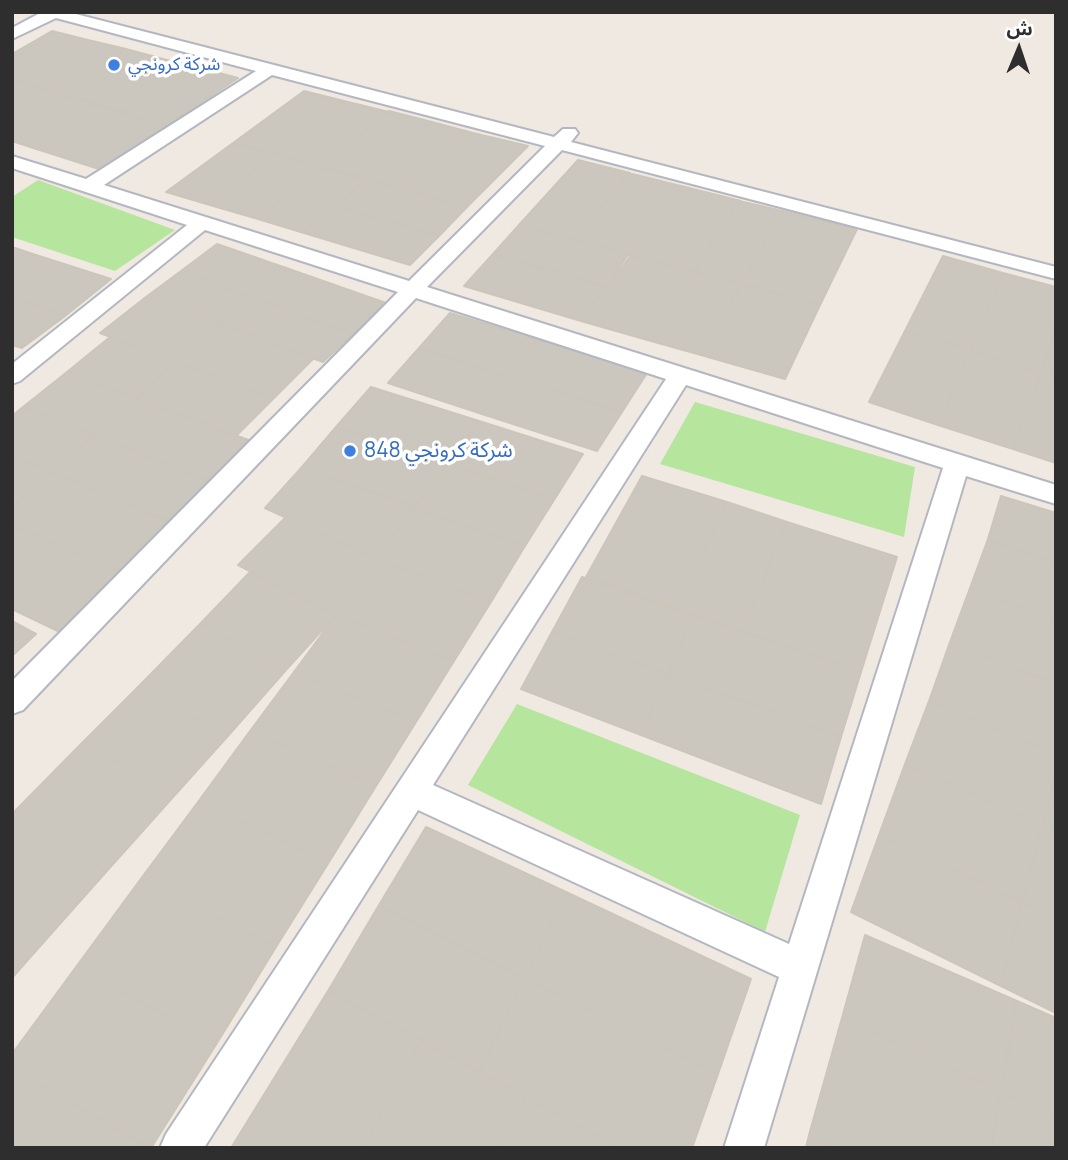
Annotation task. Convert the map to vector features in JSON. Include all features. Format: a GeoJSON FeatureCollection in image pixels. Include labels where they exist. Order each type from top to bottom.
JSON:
{"type":"FeatureCollection","features":[{"type":"Feature","properties":{"kind":"street"},"geometry":{"type":"LineString","coordinates":[[103,12],[1056,273]]}},
{"type":"Feature","properties":{"kind":"street"},"geometry":{"type":"LineString","coordinates":[[12,34],[54,13],[270,69],[922,219]]}},
{"type":"Feature","properties":{"kind":"street"},"geometry":{"type":"LineString","coordinates":[[89,186],[270,69]]}},
{"type":"Feature","properties":{"kind":"street"},"geometry":{"type":"LineString","coordinates":[[12,701],[413,289],[566,137]]}},
{"type":"Feature","properties":{"kind":"street"},"geometry":{"type":"LineString","coordinates":[[15,165],[203,222],[1056,495]]}},
{"type":"Feature","properties":{"kind":"street"},"geometry":{"type":"LineString","coordinates":[[12,376],[203,222]]}},
{"type":"Feature","properties":{"kind":"street"},"geometry":{"type":"LineString","coordinates":[[180,1148],[681,375]]}},
{"type":"Feature","properties":{"kind":"street"},"geometry":{"type":"LineString","coordinates":[[744,1148],[957,463]]}},
{"type":"Feature","properties":{"kind":"street"},"geometry":{"type":"LineString","coordinates":[[411,791],[799,967]]}},
{"type":"Feature","properties":{"kind":"green space"},"geometry":{"type":"Polygon","coordinates":[[[38,180],[175,230],[115,271],[12,237],[12,197],[38,180]]]}},
{"type":"Feature","properties":{"kind":"green space"},"geometry":{"type":"Polygon","coordinates":[[[695,402],[915,467],[904,537],[660,464],[695,402]]]}},
{"type":"Feature","properties":{"kind":"green space"},"geometry":{"type":"Polygon","coordinates":[[[517,704],[800,815],[765,932],[468,785],[517,704]]]}},
{"type":"Feature","properties":{"kind":"building"},"geometry":{"type":"Polygon","coordinates":[[[52,31],[88,40],[17,82],[12,80],[12,54],[52,31]]]}},
{"type":"Feature","properties":{"kind":"building"},"geometry":{"type":"Polygon","coordinates":[[[88,40],[126,49],[54,92],[17,82],[88,40]]]}},
{"type":"Feature","properties":{"kind":"building"},"geometry":{"type":"Polygon","coordinates":[[[126,49],[163,59],[92,103],[54,92],[126,49]]]}},
{"type":"Feature","properties":{"kind":"building"},"geometry":{"type":"Polygon","coordinates":[[[163,59],[196,67],[125,113],[90,104],[163,59]]]}},
{"type":"Feature","properties":{"kind":"building"},"geometry":{"type":"Polygon","coordinates":[[[196,67],[238,78],[167,126],[125,113],[196,67]]]}},
{"type":"Feature","properties":{"kind":"building"},"geometry":{"type":"Polygon","coordinates":[[[17,82],[54,92],[12,116],[12,84],[17,82]]]}},
{"type":"Feature","properties":{"kind":"building"},"geometry":{"type":"Polygon","coordinates":[[[304,91],[344,101],[275,154],[233,143],[304,91]]]}},
{"type":"Feature","properties":{"kind":"building"},"geometry":{"type":"Polygon","coordinates":[[[54,92],[92,103],[21,144],[12,141],[12,116],[54,92]]]}},
{"type":"Feature","properties":{"kind":"building"},"geometry":{"type":"Polygon","coordinates":[[[344,101],[389,112],[322,167],[275,154],[344,101]]]}},
{"type":"Feature","properties":{"kind":"building"},"geometry":{"type":"Polygon","coordinates":[[[92,103],[167,126],[99,169],[21,144],[92,103]]]}},
{"type":"Feature","properties":{"kind":"building"},"geometry":{"type":"Polygon","coordinates":[[[389,111],[432,122],[366,179],[322,167],[389,111]]]}},
{"type":"Feature","properties":{"kind":"building"},"geometry":{"type":"Polygon","coordinates":[[[432,122],[473,133],[409,191],[366,179],[432,122]]]}},
{"type":"Feature","properties":{"kind":"building"},"geometry":{"type":"Polygon","coordinates":[[[473,133],[528,146],[467,207],[409,191],[473,133]]]}},
{"type":"Feature","properties":{"kind":"building"},"geometry":{"type":"Polygon","coordinates":[[[233,143],[275,154],[210,205],[166,192],[233,143]]]}},
{"type":"Feature","properties":{"kind":"building"},"geometry":{"type":"Polygon","coordinates":[[[275,154],[322,167],[258,219],[210,205],[275,154]]]}},
{"type":"Feature","properties":{"kind":"building"},"geometry":{"type":"Polygon","coordinates":[[[578,160],[630,173],[574,240],[519,225],[578,160]]]}},
{"type":"Feature","properties":{"kind":"building"},"geometry":{"type":"Polygon","coordinates":[[[322,167],[366,179],[304,233],[258,219],[322,167]]]}},
{"type":"Feature","properties":{"kind":"building"},"geometry":{"type":"Polygon","coordinates":[[[628,173],[681,186],[631,255],[574,240],[628,173]]]}},
{"type":"Feature","properties":{"kind":"building"},"geometry":{"type":"Polygon","coordinates":[[[366,179],[467,207],[439,236],[335,206],[366,179]]]}},
{"type":"Feature","properties":{"kind":"building"},"geometry":{"type":"Polygon","coordinates":[[[681,186],[741,201],[694,272],[631,255],[681,186]]]}},
{"type":"Feature","properties":{"kind":"building"},"geometry":{"type":"Polygon","coordinates":[[[739,201],[783,211],[741,284],[694,272],[739,201]]]}},
{"type":"Feature","properties":{"kind":"building"},"geometry":{"type":"Polygon","coordinates":[[[335,206],[439,236],[410,265],[304,233],[335,206]]]}},
{"type":"Feature","properties":{"kind":"building"},"geometry":{"type":"Polygon","coordinates":[[[783,211],[857,229],[820,305],[741,284],[783,211]]]}},
{"type":"Feature","properties":{"kind":"building"},"geometry":{"type":"Polygon","coordinates":[[[519,225],[631,255],[607,287],[493,254],[519,225]]]}},
{"type":"Feature","properties":{"kind":"building"},"geometry":{"type":"Polygon","coordinates":[[[217,244],[289,269],[254,298],[181,271],[217,244]]]}},
{"type":"Feature","properties":{"kind":"building"},"geometry":{"type":"Polygon","coordinates":[[[12,247],[39,256],[12,275],[12,247]]]}},
{"type":"Feature","properties":{"kind":"building"},"geometry":{"type":"Polygon","coordinates":[[[493,254],[607,287],[581,321],[464,286],[493,254]]]}},
{"type":"Feature","properties":{"kind":"building"},"geometry":{"type":"Polygon","coordinates":[[[628,255],[694,272],[651,341],[581,321],[628,255]]]}},
{"type":"Feature","properties":{"kind":"building"},"geometry":{"type":"Polygon","coordinates":[[[39,256],[111,279],[65,316],[12,297],[12,275],[39,256]]]}},
{"type":"Feature","properties":{"kind":"building"},"geometry":{"type":"Polygon","coordinates":[[[943,256],[1003,273],[970,350],[905,331],[943,256]]]}},
{"type":"Feature","properties":{"kind":"building"},"geometry":{"type":"Polygon","coordinates":[[[289,269],[386,303],[353,334],[254,298],[289,269]]]}},
{"type":"Feature","properties":{"kind":"building"},"geometry":{"type":"Polygon","coordinates":[[[181,271],[254,298],[221,324],[146,297],[181,271]]]}},
{"type":"Feature","properties":{"kind":"building"},"geometry":{"type":"Polygon","coordinates":[[[694,272],[741,284],[701,355],[651,341],[694,272]]]}},
{"type":"Feature","properties":{"kind":"building"},"geometry":{"type":"Polygon","coordinates":[[[1003,273],[1056,287],[1056,330],[1041,372],[970,350],[1003,273]]]}},
{"type":"Feature","properties":{"kind":"building"},"geometry":{"type":"Polygon","coordinates":[[[741,284],[820,305],[785,379],[701,355],[741,284]]]}},
{"type":"Feature","properties":{"kind":"building"},"geometry":{"type":"Polygon","coordinates":[[[12,297],[65,316],[22,348],[12,345],[12,297]]]}},
{"type":"Feature","properties":{"kind":"building"},"geometry":{"type":"Polygon","coordinates":[[[146,297],[221,324],[176,362],[100,333],[146,297]]]}},
{"type":"Feature","properties":{"kind":"building"},"geometry":{"type":"Polygon","coordinates":[[[254,298],[353,334],[323,362],[221,324],[254,298]]]}},
{"type":"Feature","properties":{"kind":"building"},"geometry":{"type":"Polygon","coordinates":[[[450,313],[539,340],[510,377],[419,348],[450,313]]]}},
{"type":"Feature","properties":{"kind":"building"},"geometry":{"type":"Polygon","coordinates":[[[221,324],[314,358],[274,398],[176,362],[221,324]]]}},
{"type":"Feature","properties":{"kind":"building"},"geometry":{"type":"Polygon","coordinates":[[[1056,330],[1056,376],[1041,372],[1056,330]]]}},
{"type":"Feature","properties":{"kind":"building"},"geometry":{"type":"Polygon","coordinates":[[[905,331],[970,350],[938,425],[869,402],[905,331]]]}},
{"type":"Feature","properties":{"kind":"building"},"geometry":{"type":"Polygon","coordinates":[[[110,337],[176,362],[136,398],[67,372],[110,337]]]}},
{"type":"Feature","properties":{"kind":"building"},"geometry":{"type":"Polygon","coordinates":[[[539,340],[647,373],[622,412],[510,377],[539,340]]]}},
{"type":"Feature","properties":{"kind":"building"},"geometry":{"type":"Polygon","coordinates":[[[419,348],[510,377],[482,414],[388,383],[419,348]]]}},
{"type":"Feature","properties":{"kind":"building"},"geometry":{"type":"Polygon","coordinates":[[[970,350],[1041,372],[1013,449],[938,425],[970,350]]]}},
{"type":"Feature","properties":{"kind":"building"},"geometry":{"type":"Polygon","coordinates":[[[176,362],[274,398],[236,436],[136,398],[176,362]]]}},
{"type":"Feature","properties":{"kind":"building"},"geometry":{"type":"Polygon","coordinates":[[[67,372],[136,398],[94,435],[23,407],[67,372]]]}},
{"type":"Feature","properties":{"kind":"building"},"geometry":{"type":"Polygon","coordinates":[[[1041,372],[1056,376],[1056,463],[1013,449],[1041,372]]]}},
{"type":"Feature","properties":{"kind":"building"},"geometry":{"type":"Polygon","coordinates":[[[510,377],[622,412],[597,451],[482,414],[510,377]]]}},
{"type":"Feature","properties":{"kind":"building"},"geometry":{"type":"Polygon","coordinates":[[[371,387],[479,421],[447,464],[336,427],[371,387]]]}},
{"type":"Feature","properties":{"kind":"building"},"geometry":{"type":"Polygon","coordinates":[[[136,398],[251,441],[211,482],[94,435],[136,398]]]}},
{"type":"Feature","properties":{"kind":"building"},"geometry":{"type":"Polygon","coordinates":[[[23,407],[94,435],[52,472],[12,456],[12,416],[23,407]]]}},
{"type":"Feature","properties":{"kind":"building"},"geometry":{"type":"Polygon","coordinates":[[[479,421],[583,454],[554,500],[447,464],[479,421]]]}},
{"type":"Feature","properties":{"kind":"building"},"geometry":{"type":"Polygon","coordinates":[[[336,427],[447,464],[414,507],[302,467],[336,427]]]}},
{"type":"Feature","properties":{"kind":"building"},"geometry":{"type":"Polygon","coordinates":[[[94,435],[211,482],[173,523],[52,472],[94,435]]]}},
{"type":"Feature","properties":{"kind":"building"},"geometry":{"type":"Polygon","coordinates":[[[12,456],[52,472],[12,507],[12,456]]]}},
{"type":"Feature","properties":{"kind":"building"},"geometry":{"type":"Polygon","coordinates":[[[447,464],[554,500],[525,546],[414,508],[447,464]]]}},
{"type":"Feature","properties":{"kind":"building"},"geometry":{"type":"Polygon","coordinates":[[[302,467],[414,507],[376,559],[265,508],[302,467]]]}},
{"type":"Feature","properties":{"kind":"building"},"geometry":{"type":"Polygon","coordinates":[[[52,472],[173,523],[123,574],[12,525],[12,507],[52,472]]]}},
{"type":"Feature","properties":{"kind":"building"},"geometry":{"type":"Polygon","coordinates":[[[642,476],[727,502],[677,608],[586,577],[642,476]]]}},
{"type":"Feature","properties":{"kind":"building"},"geometry":{"type":"Polygon","coordinates":[[[1001,496],[1056,513],[1056,561],[988,539],[1001,496]]]}},
{"type":"Feature","properties":{"kind":"building"},"geometry":{"type":"Polygon","coordinates":[[[727,502],[787,522],[742,631],[677,608],[727,502]]]}},
{"type":"Feature","properties":{"kind":"building"},"geometry":{"type":"Polygon","coordinates":[[[414,508],[525,546],[491,602],[376,559],[414,508]]]}},
{"type":"Feature","properties":{"kind":"building"},"geometry":{"type":"Polygon","coordinates":[[[286,517],[376,559],[336,615],[238,565],[286,517]]]}},
{"type":"Feature","properties":{"kind":"building"},"geometry":{"type":"Polygon","coordinates":[[[787,522],[897,557],[861,672],[742,631],[787,522]]]}},
{"type":"Feature","properties":{"kind":"building"},"geometry":{"type":"Polygon","coordinates":[[[12,525],[123,574],[64,634],[12,609],[12,525]]]}},
{"type":"Feature","properties":{"kind":"building"},"geometry":{"type":"Polygon","coordinates":[[[988,539],[1056,563],[1056,621],[970,588],[988,539]]]}},
{"type":"Feature","properties":{"kind":"building"},"geometry":{"type":"Polygon","coordinates":[[[376,559],[491,602],[454,661],[336,615],[376,559]]]}},
{"type":"Feature","properties":{"kind":"building"},"geometry":{"type":"Polygon","coordinates":[[[250,572],[336,615],[286,670],[200,624],[250,572]]]}},
{"type":"Feature","properties":{"kind":"building"},"geometry":{"type":"Polygon","coordinates":[[[582,577],[694,615],[668,674],[552,632],[582,577]]]}},
{"type":"Feature","properties":{"kind":"building"},"geometry":{"type":"Polygon","coordinates":[[[970,588],[1056,621],[1056,684],[950,642],[970,588]]]}},
{"type":"Feature","properties":{"kind":"building"},"geometry":{"type":"Polygon","coordinates":[[[336,615],[454,661],[416,722],[294,672],[336,615]]]}},
{"type":"Feature","properties":{"kind":"building"},"geometry":{"type":"Polygon","coordinates":[[[694,615],[861,672],[841,737],[668,674],[694,615]]]}},
{"type":"Feature","properties":{"kind":"building"},"geometry":{"type":"Polygon","coordinates":[[[12,621],[36,634],[12,656],[12,621]]]}},
{"type":"Feature","properties":{"kind":"building"},"geometry":{"type":"Polygon","coordinates":[[[200,624],[286,670],[227,737],[139,686],[200,624]]]}},
{"type":"Feature","properties":{"kind":"building"},"geometry":{"type":"Polygon","coordinates":[[[552,632],[668,674],[641,735],[521,689],[552,632]]]}},
{"type":"Feature","properties":{"kind":"building"},"geometry":{"type":"Polygon","coordinates":[[[950,642],[1056,684],[1056,754],[929,701],[950,642]]]}},
{"type":"Feature","properties":{"kind":"building"},"geometry":{"type":"Polygon","coordinates":[[[294,672],[416,722],[376,786],[250,731],[294,672]]]}},
{"type":"Feature","properties":{"kind":"building"},"geometry":{"type":"Polygon","coordinates":[[[668,674],[841,737],[821,804],[641,735],[668,674]]]}},
{"type":"Feature","properties":{"kind":"building"},"geometry":{"type":"Polygon","coordinates":[[[139,686],[227,737],[174,796],[84,741],[139,686]]]}},
{"type":"Feature","properties":{"kind":"building"},"geometry":{"type":"Polygon","coordinates":[[[929,701],[1056,754],[1056,775],[1042,825],[905,764],[929,701]]]}},
{"type":"Feature","properties":{"kind":"building"},"geometry":{"type":"Polygon","coordinates":[[[250,731],[376,786],[329,862],[198,802],[250,731]]]}},
{"type":"Feature","properties":{"kind":"building"},"geometry":{"type":"Polygon","coordinates":[[[84,741],[174,796],[106,872],[15,811],[84,741]]]}},
{"type":"Feature","properties":{"kind":"building"},"geometry":{"type":"Polygon","coordinates":[[[905,764],[1042,825],[1022,902],[879,835],[905,764]]]}},
{"type":"Feature","properties":{"kind":"building"},"geometry":{"type":"Polygon","coordinates":[[[1056,775],[1056,831],[1042,825],[1056,775]]]}},
{"type":"Feature","properties":{"kind":"building"},"geometry":{"type":"Polygon","coordinates":[[[198,802],[329,862],[276,947],[140,880],[198,802]]]}},
{"type":"Feature","properties":{"kind":"building"},"geometry":{"type":"Polygon","coordinates":[[[15,811],[106,872],[26,962],[12,952],[12,814],[15,811]]]}},
{"type":"Feature","properties":{"kind":"building"},"geometry":{"type":"Polygon","coordinates":[[[1042,825],[1056,831],[1056,918],[1022,902],[1042,825]]]}},
{"type":"Feature","properties":{"kind":"building"},"geometry":{"type":"Polygon","coordinates":[[[426,827],[566,892],[525,978],[379,905],[426,827]]]}},
{"type":"Feature","properties":{"kind":"building"},"geometry":{"type":"Polygon","coordinates":[[[879,835],[1022,902],[1001,986],[851,912],[879,835]]]}},
{"type":"Feature","properties":{"kind":"building"},"geometry":{"type":"Polygon","coordinates":[[[140,880],[276,947],[217,1043],[76,967],[140,880]]]}},
{"type":"Feature","properties":{"kind":"building"},"geometry":{"type":"Polygon","coordinates":[[[566,892],[751,979],[718,1074],[525,978],[566,892]]]}},
{"type":"Feature","properties":{"kind":"building"},"geometry":{"type":"Polygon","coordinates":[[[1022,902],[1056,918],[1056,1013],[1001,986],[1022,902]]]}},
{"type":"Feature","properties":{"kind":"building"},"geometry":{"type":"Polygon","coordinates":[[[379,905],[525,978],[479,1072],[328,991],[379,905]]]}},
{"type":"Feature","properties":{"kind":"building"},"geometry":{"type":"Polygon","coordinates":[[[865,935],[1017,1001],[1001,1092],[842,1018],[865,935]]]}},
{"type":"Feature","properties":{"kind":"building"},"geometry":{"type":"Polygon","coordinates":[[[12,952],[26,962],[12,978],[12,952]]]}},
{"type":"Feature","properties":{"kind":"building"},"geometry":{"type":"Polygon","coordinates":[[[76,967],[217,1043],[151,1148],[12,1068],[12,1054],[76,967]]]}},
{"type":"Feature","properties":{"kind":"building"},"geometry":{"type":"Polygon","coordinates":[[[525,978],[718,1074],[692,1148],[620,1148],[479,1072],[525,978]]]}},
{"type":"Feature","properties":{"kind":"building"},"geometry":{"type":"Polygon","coordinates":[[[328,991],[421,1040],[364,1148],[231,1148],[328,991]]]}},
{"type":"Feature","properties":{"kind":"building"},"geometry":{"type":"Polygon","coordinates":[[[1017,1001],[1056,1018],[1056,1117],[1001,1092],[1017,1001]]]}},
{"type":"Feature","properties":{"kind":"building"},"geometry":{"type":"Polygon","coordinates":[[[842,1018],[1001,1092],[991,1148],[836,1148],[809,1135],[842,1018]]]}},
{"type":"Feature","properties":{"kind":"building"},"geometry":{"type":"Polygon","coordinates":[[[421,1040],[526,1097],[503,1148],[364,1148],[421,1040]]]}},
{"type":"Feature","properties":{"kind":"building"},"geometry":{"type":"Polygon","coordinates":[[[12,1068],[148,1148],[12,1148],[12,1068]]]}},
{"type":"Feature","properties":{"kind":"building"},"geometry":{"type":"Polygon","coordinates":[[[1001,1092],[1056,1117],[1056,1148],[991,1148],[1001,1092]]]}},
{"type":"Feature","properties":{"kind":"building"},"geometry":{"type":"Polygon","coordinates":[[[526,1097],[620,1148],[503,1148],[526,1097]]]}},
{"type":"Feature","properties":{"kind":"building"},"geometry":{"type":"Polygon","coordinates":[[[809,1135],[836,1148],[806,1148],[809,1135]]]}},
{"type":"Feature","properties":{"kind":"place","name":"شركة كرونجي"},"geometry":{"type":"Point","coordinates":[114,65]}},
{"type":"Feature","properties":{"kind":"place","name":"شركة كرونجي 848"},"geometry":{"type":"Point","coordinates":[350,451]}}]}
